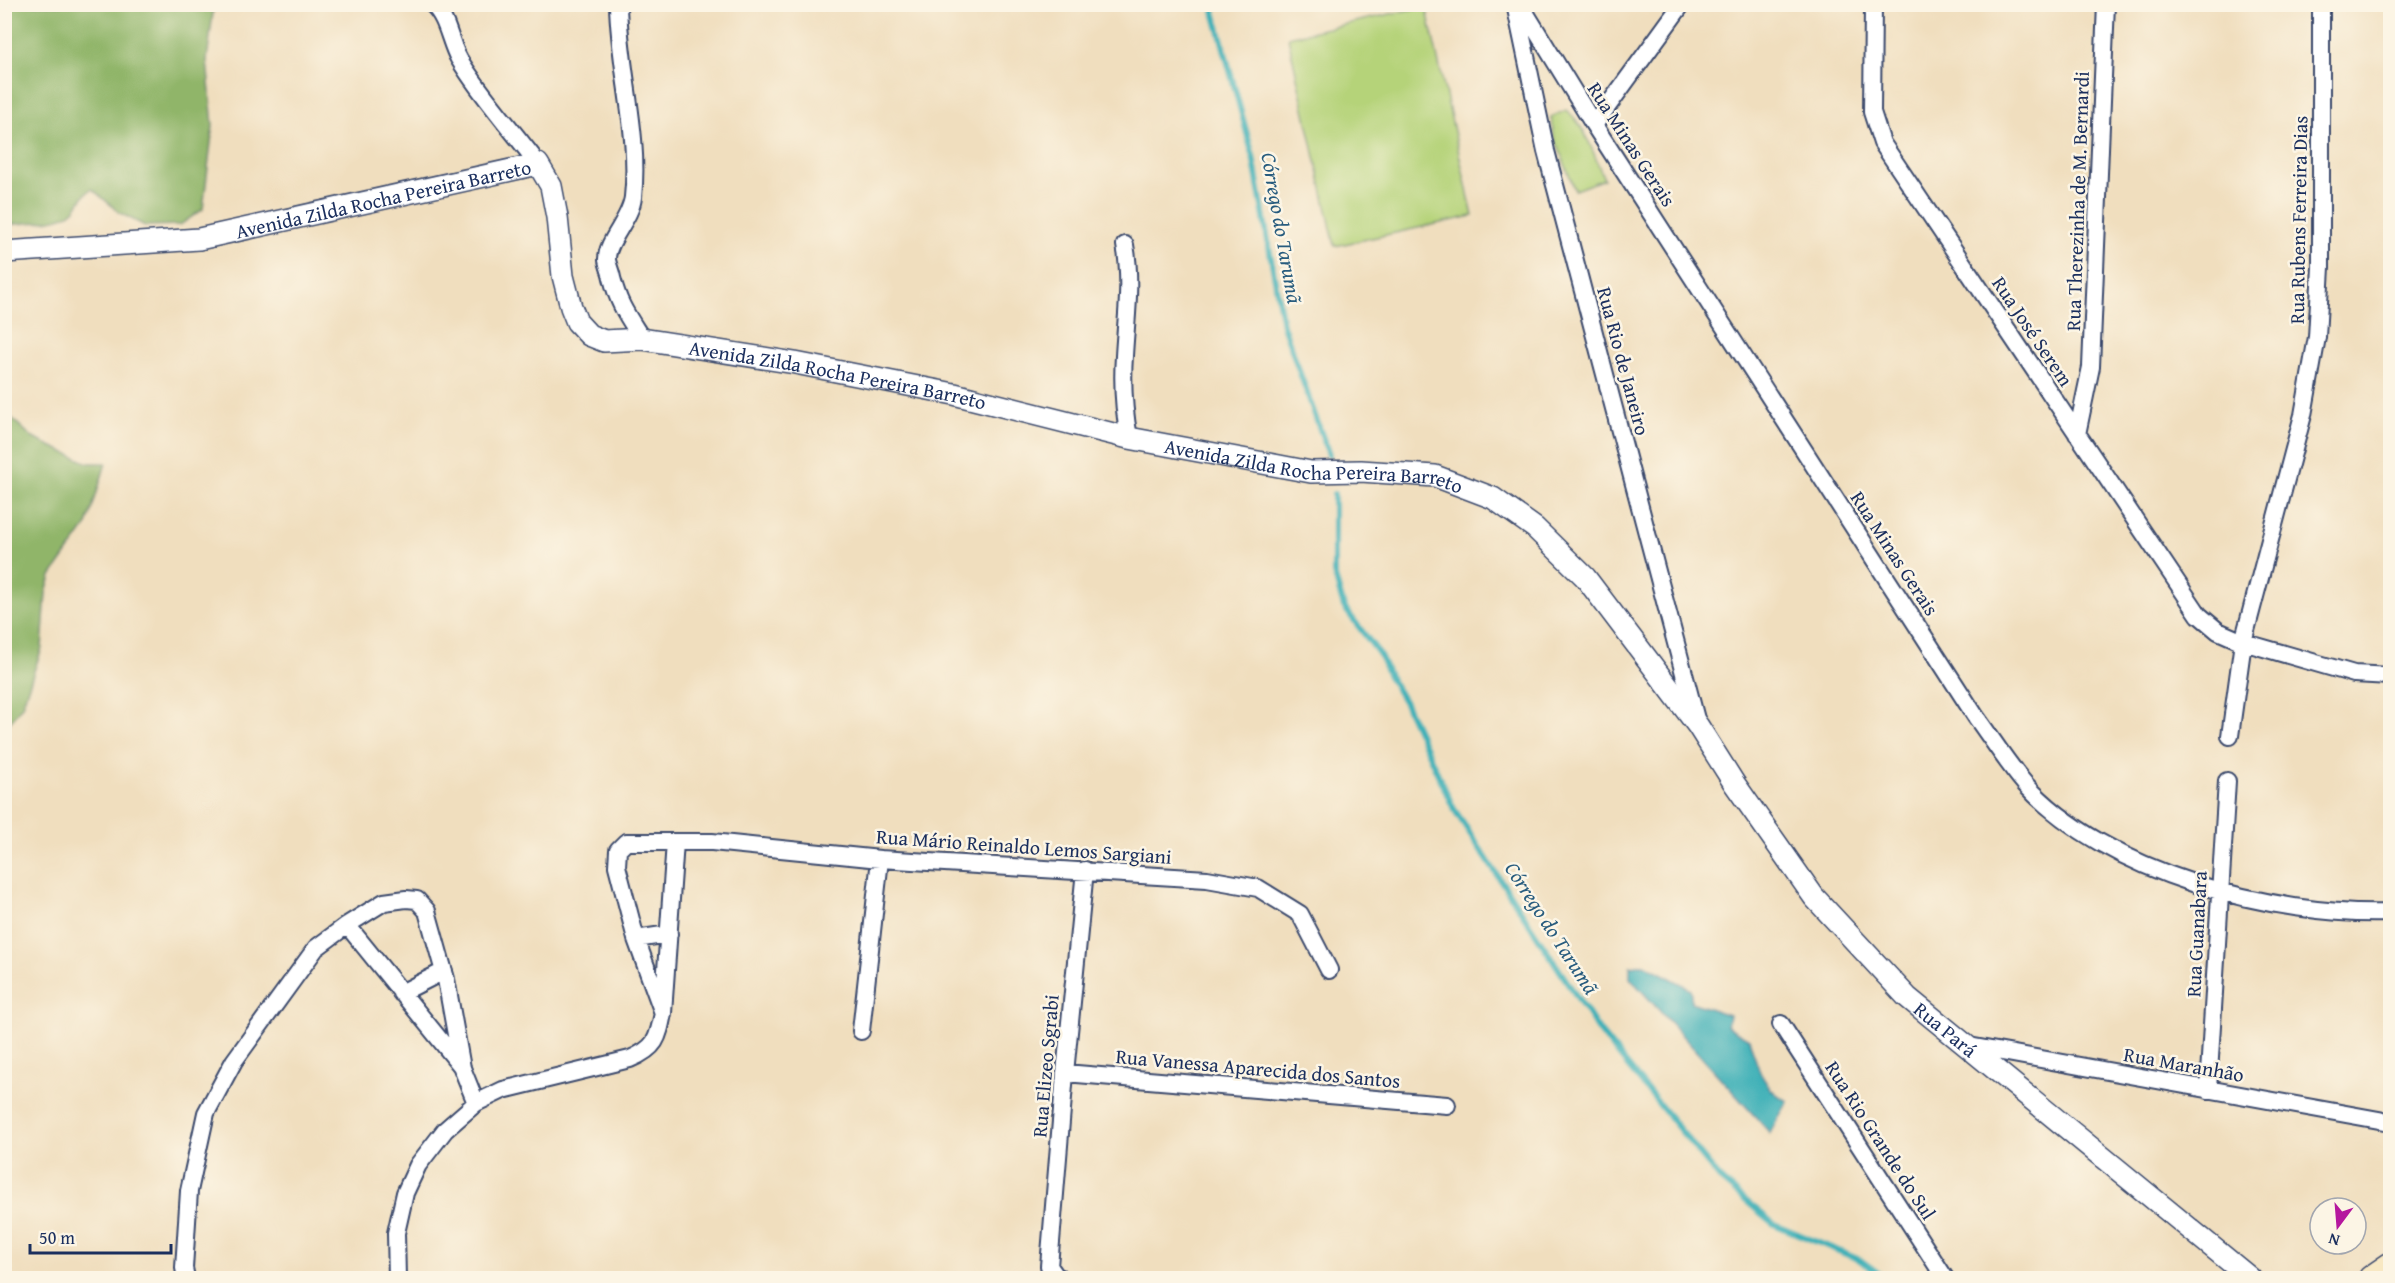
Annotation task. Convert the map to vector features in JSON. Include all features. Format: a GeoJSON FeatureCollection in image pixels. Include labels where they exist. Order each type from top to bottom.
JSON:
{"type":"FeatureCollection","features":[{"type":"Feature","properties":{"kind":"main road"},"geometry":{"type":"LineString","coordinates":[[2371,1278],[2391,1265]]}},
{"type":"Feature","properties":{"kind":"street"},"geometry":{"type":"LineString","coordinates":[[432,4],[445,21],[458,57],[482,93],[538,164]]}},
{"type":"Feature","properties":{"kind":"street"},"geometry":{"type":"LineString","coordinates":[[618,4],[618,28],[633,145],[633,198],[624,224],[609,249],[607,260],[619,303],[642,339]]}},
{"type":"Feature","properties":{"kind":"street","name":"Rua Rio de Janeiro"},"geometry":{"type":"LineString","coordinates":[[1515,4],[1546,151],[1698,726]]}},
{"type":"Feature","properties":{"kind":"street","name":"Rua Minas Gerais"},"geometry":{"type":"LineString","coordinates":[[1521,4],[1594,124],[1976,717],[2025,784],[2066,820],[2107,847],[2219,893],[2302,909],[2358,914],[2391,913]]}},
{"type":"Feature","properties":{"kind":"street"},"geometry":{"type":"LineString","coordinates":[[1594,124],[1669,13],[1682,4]]}},
{"type":"Feature","properties":{"kind":"street","name":"Rua José Serem"},"geometry":{"type":"LineString","coordinates":[[1873,4],[1872,112],[1882,143],[2199,615],[2218,631],[2243,642],[2354,674],[2391,676]]}},
{"type":"Feature","properties":{"kind":"street","name":"Rua Therezinha de M. Bernardi"},"geometry":{"type":"LineString","coordinates":[[2077,434],[2091,368],[2106,4]]}},
{"type":"Feature","properties":{"kind":"street","name":"Rua Rubens Ferreira Dias"},"geometry":{"type":"LineString","coordinates":[[2243,642],[2303,415],[2317,337],[2322,267],[2321,4]]}},
{"type":"Feature","properties":{"kind":"street","name":"Avenida Zilda Rocha Pereira Barreto"},"geometry":{"type":"LineString","coordinates":[[4,252],[199,239],[538,164],[551,186],[557,217],[563,276],[577,322],[589,335],[604,341],[642,339],[795,363],[954,394],[1129,438],[1311,472],[1361,471],[1435,476],[1493,498],[1534,528],[1585,577],[1698,726]]}},
{"type":"Feature","properties":{"kind":"street"},"geometry":{"type":"LineString","coordinates":[[1125,245],[1129,284],[1123,406],[1129,438]]}},
{"type":"Feature","properties":{"kind":"street"},"geometry":{"type":"LineString","coordinates":[[2230,736],[2243,642]]}},
{"type":"Feature","properties":{"kind":"street","name":"Rua Pará"},"geometry":{"type":"LineString","coordinates":[[1698,726],[1734,783],[1814,897],[1906,997],[1969,1046],[2250,1278]]}},
{"type":"Feature","properties":{"kind":"street","name":"Rua Guanabara"},"geometry":{"type":"LineString","coordinates":[[2208,1090],[2227,781]]}},
{"type":"Feature","properties":{"kind":"street","name":"Rua Mário Reinaldo Lemos Sargiani"},"geometry":{"type":"LineString","coordinates":[[663,1013],[636,939],[616,866],[618,850],[626,842],[712,842],[880,859],[1207,879],[1258,888],[1300,914],[1329,970]]}},
{"type":"Feature","properties":{"kind":"street"},"geometry":{"type":"LineString","coordinates":[[397,1278],[396,1233],[405,1193],[418,1165],[445,1130],[476,1104],[503,1090],[630,1059],[646,1052],[658,1038],[663,1013],[675,842]]}},
{"type":"Feature","properties":{"kind":"street"},"geometry":{"type":"LineString","coordinates":[[861,1031],[880,859]]}},
{"type":"Feature","properties":{"kind":"street","name":"Rua Elizeo Sgrabi"},"geometry":{"type":"LineString","coordinates":[[1055,1272],[1065,1073],[1085,870]]}},
{"type":"Feature","properties":{"kind":"street"},"geometry":{"type":"LineString","coordinates":[[186,1278],[183,1268],[189,1191],[206,1113],[234,1061],[316,948],[347,925],[384,903],[406,899],[417,900],[427,911],[444,971],[462,1068],[476,1104]]}},
{"type":"Feature","properties":{"kind":"street"},"geometry":{"type":"LineString","coordinates":[[347,925],[462,1068]]}},
{"type":"Feature","properties":{"kind":"street"},"geometry":{"type":"LineString","coordinates":[[636,939],[669,934]]}},
{"type":"Feature","properties":{"kind":"street"},"geometry":{"type":"LineString","coordinates":[[401,993],[444,971]]}},
{"type":"Feature","properties":{"kind":"street","name":"Rua Rio Grande do Sul"},"geometry":{"type":"LineString","coordinates":[[1781,1024],[1945,1278]]}},
{"type":"Feature","properties":{"kind":"street","name":"Rua Maranhão"},"geometry":{"type":"LineString","coordinates":[[1969,1046],[2391,1122]]}},
{"type":"Feature","properties":{"kind":"street","name":"Rua Vanessa Aparecida dos Santos"},"geometry":{"type":"LineString","coordinates":[[1065,1073],[1447,1105]]}},
{"type":"Feature","properties":{"kind":"green space"},"geometry":{"type":"Polygon","coordinates":[[[4,5],[214,5],[207,60],[213,126],[203,209],[180,225],[145,226],[120,213],[92,189],[74,210],[61,218],[5,225],[4,5]]]}},
{"type":"Feature","properties":{"kind":"green space"},"geometry":{"type":"Polygon","coordinates":[[[1426,6],[1473,216],[1335,246],[1288,37],[1426,6]]]}},
{"type":"Feature","properties":{"kind":"green space"},"geometry":{"type":"Polygon","coordinates":[[[1566,110],[1584,132],[1604,179],[1575,190],[1554,136],[1551,117],[1566,110]]]}},
{"type":"Feature","properties":{"kind":"green space"},"geometry":{"type":"Polygon","coordinates":[[[5,412],[33,438],[88,463],[106,463],[87,525],[51,576],[46,593],[42,648],[22,706],[5,729],[5,412]]]}},
{"type":"Feature","properties":{"kind":"water"},"geometry":{"type":"Polygon","coordinates":[[[1644,964],[1691,989],[1691,1002],[1729,1015],[1727,1026],[1749,1039],[1766,1083],[1779,1096],[1788,1101],[1770,1133],[1630,978],[1630,966],[1644,964]]]}},
{"type":"Feature","properties":{"kind":"waterway","name":"Córrego do Tarumã"},"geometry":{"type":"LineString","coordinates":[[1212,4],[1253,156],[1283,325],[1329,455]]}},
{"type":"Feature","properties":{"kind":"waterway","name":"Córrego do Tarumã"},"geometry":{"type":"LineString","coordinates":[[1334,494],[1334,573],[1344,607],[1380,655],[1454,809],[1600,1032],[1722,1181],[1774,1224],[1860,1260],[1885,1278]]}}]}
